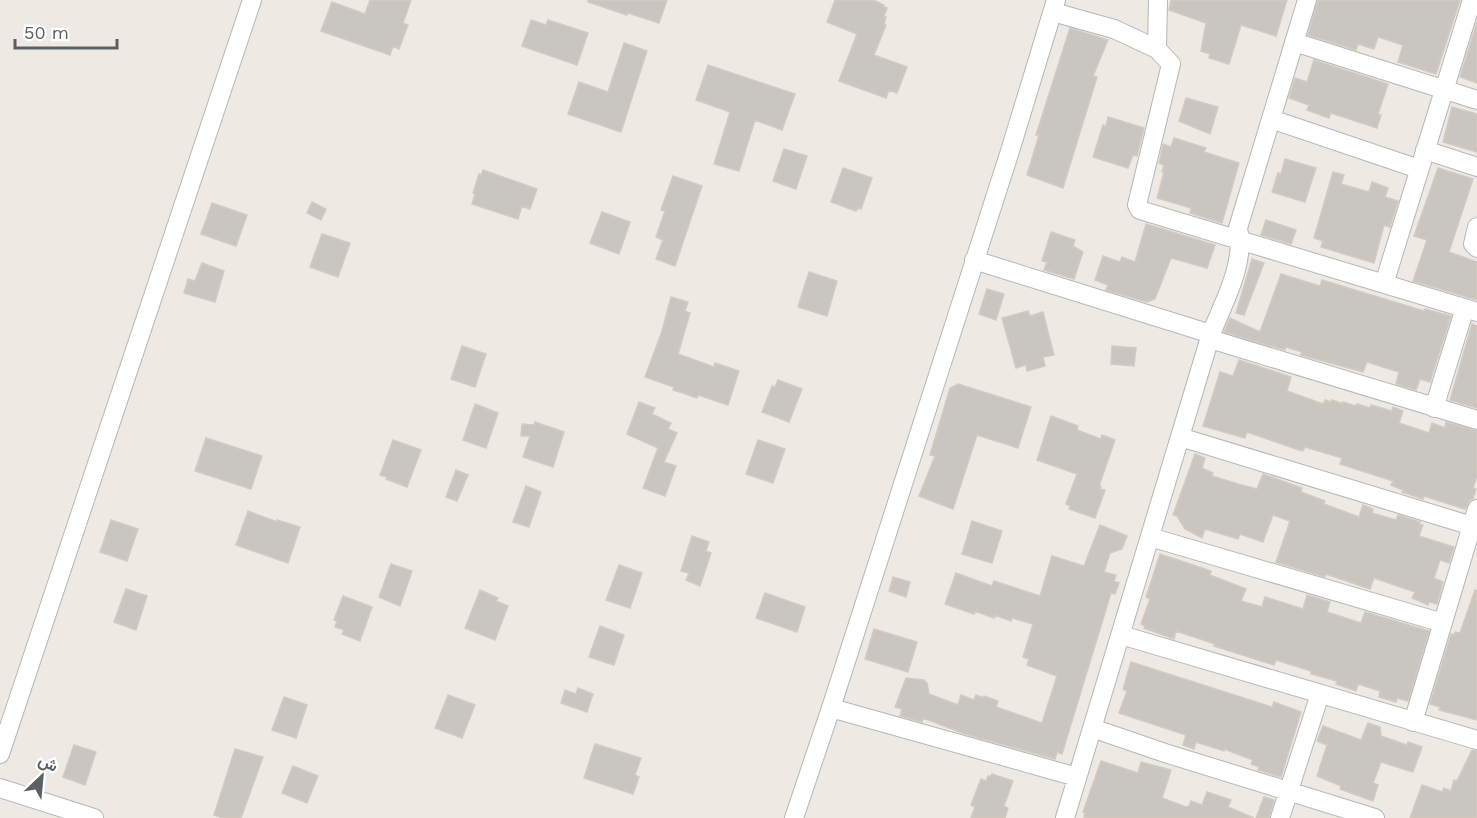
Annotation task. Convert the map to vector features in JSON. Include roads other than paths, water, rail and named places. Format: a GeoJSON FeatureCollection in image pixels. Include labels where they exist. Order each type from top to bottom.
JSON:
{"type":"FeatureCollection","features":[{"type":"Feature","properties":{"kind":"street"},"geometry":{"type":"LineString","coordinates":[[0,754],[252,0]]}},
{"type":"Feature","properties":{"kind":"street"},"geometry":{"type":"LineString","coordinates":[[1157,49],[1158,0]]}},
{"type":"Feature","properties":{"kind":"street"},"geometry":{"type":"LineString","coordinates":[[1065,818],[1211,336],[1237,266],[1240,240],[1238,228],[1307,0]]}},
{"type":"Feature","properties":{"kind":"street"},"geometry":{"type":"LineString","coordinates":[[1384,284],[1472,0]]}},
{"type":"Feature","properties":{"kind":"street"},"geometry":{"type":"LineString","coordinates":[[794,818],[1010,151],[1054,6],[1114,29],[1157,49],[1172,64],[1137,205],[1140,210],[1471,310],[1434,408]]}},
{"type":"Feature","properties":{"kind":"street"},"geometry":{"type":"LineString","coordinates":[[1294,42],[1477,100]]}},
{"type":"Feature","properties":{"kind":"street"},"geometry":{"type":"LineString","coordinates":[[1270,119],[1419,170]]}},
{"type":"Feature","properties":{"kind":"street"},"geometry":{"type":"LineString","coordinates":[[1425,150],[1477,167]]}},
{"type":"Feature","properties":{"kind":"street"},"geometry":{"type":"LineString","coordinates":[[1477,227],[1473,244],[1477,248]]}},
{"type":"Feature","properties":{"kind":"street"},"geometry":{"type":"LineString","coordinates":[[974,260],[1477,420]]}},
{"type":"Feature","properties":{"kind":"street"},"geometry":{"type":"LineString","coordinates":[[1180,437],[1474,518],[1413,722]]}},
{"type":"Feature","properties":{"kind":"street"},"geometry":{"type":"LineString","coordinates":[[1150,537],[1443,623]]}},
{"type":"Feature","properties":{"kind":"street"},"geometry":{"type":"LineString","coordinates":[[1120,635],[1477,740]]}},
{"type":"Feature","properties":{"kind":"street"},"geometry":{"type":"LineString","coordinates":[[1280,818],[1320,694]]}},
{"type":"Feature","properties":{"kind":"street"},"geometry":{"type":"LineString","coordinates":[[831,708],[1077,777]]}},
{"type":"Feature","properties":{"kind":"street"},"geometry":{"type":"LineString","coordinates":[[1092,728],[1375,818]]}},
{"type":"Feature","properties":{"kind":"street"},"geometry":{"type":"LineString","coordinates":[[0,788],[94,818]]}}]}
